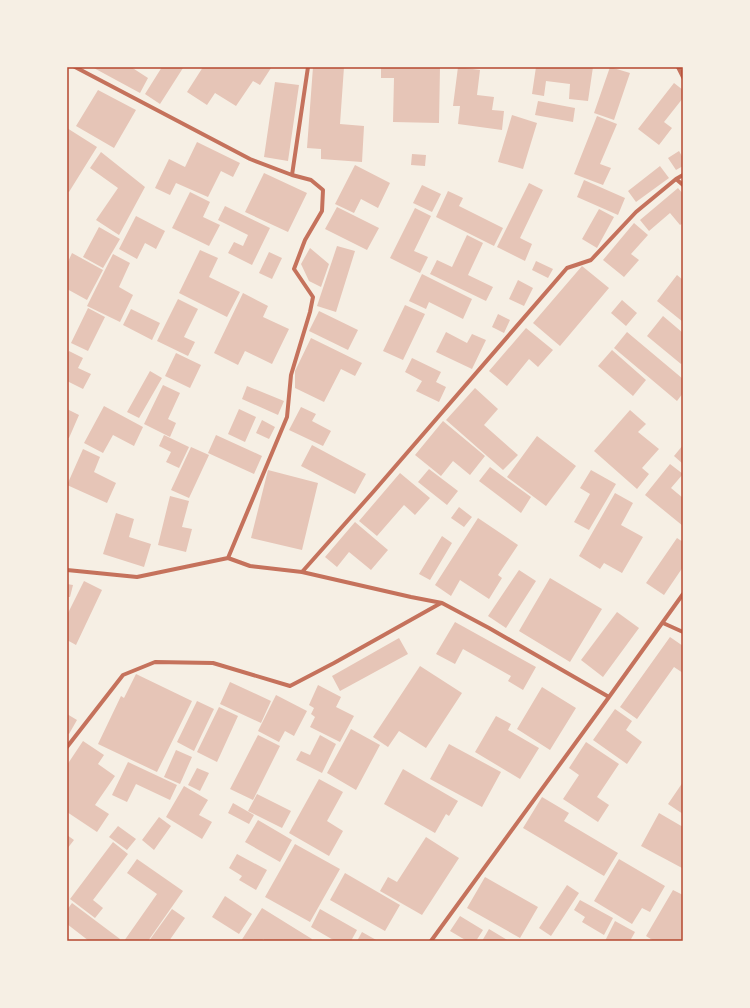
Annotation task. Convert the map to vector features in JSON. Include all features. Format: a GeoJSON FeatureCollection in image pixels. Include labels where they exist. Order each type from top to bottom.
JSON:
{"type":"FeatureCollection","features":[{"type":"Feature","properties":{"kind":"street"},"geometry":{"type":"LineString","coordinates":[[75,67],[250,159],[292,175],[312,180],[323,190],[322,211],[305,240],[294,269],[313,297],[310,312],[290,375],[287,417],[228,558]]}},
{"type":"Feature","properties":{"kind":"street"},"geometry":{"type":"LineString","coordinates":[[292,175],[308,67]]}},
{"type":"Feature","properties":{"kind":"street"},"geometry":{"type":"LineString","coordinates":[[678,67],[683,77]]}},
{"type":"Feature","properties":{"kind":"street"},"geometry":{"type":"LineString","coordinates":[[302,572],[567,268],[591,260],[636,212],[683,175]]}},
{"type":"Feature","properties":{"kind":"street"},"geometry":{"type":"LineString","coordinates":[[676,179],[683,185]]}},
{"type":"Feature","properties":{"kind":"street"},"geometry":{"type":"LineString","coordinates":[[67,570],[137,578],[228,558],[250,566],[302,572],[389,593],[442,603],[489,628],[609,697]]}},
{"type":"Feature","properties":{"kind":"street"},"geometry":{"type":"LineString","coordinates":[[431,941],[683,594]]}},
{"type":"Feature","properties":{"kind":"street"},"geometry":{"type":"LineString","coordinates":[[67,747],[123,675],[155,662],[213,663],[290,686],[442,603]]}},
{"type":"Feature","properties":{"kind":"street"},"geometry":{"type":"LineString","coordinates":[[663,623],[683,632]]}},
{"type":"Feature","properties":{"kind":"building"},"geometry":{"type":"Polygon","coordinates":[[[92,67],[131,67],[148,78],[140,93],[92,67]]]}},
{"type":"Feature","properties":{"kind":"building"},"geometry":{"type":"Polygon","coordinates":[[[162,67],[183,68],[160,104],[145,94],[162,67]]]}},
{"type":"Feature","properties":{"kind":"building"},"geometry":{"type":"Polygon","coordinates":[[[203,67],[271,68],[260,85],[253,81],[236,106],[215,93],[207,105],[187,92],[203,67]]]}},
{"type":"Feature","properties":{"kind":"building"},"geometry":{"type":"Polygon","coordinates":[[[313,67],[344,67],[340,124],[364,126],[362,162],[321,159],[321,149],[307,148],[313,67]]]}},
{"type":"Feature","properties":{"kind":"building"},"geometry":{"type":"Polygon","coordinates":[[[381,67],[440,67],[439,123],[393,122],[394,78],[381,78],[381,67]]]}},
{"type":"Feature","properties":{"kind":"building"},"geometry":{"type":"Polygon","coordinates":[[[458,67],[480,70],[477,95],[494,97],[492,110],[504,111],[502,130],[458,124],[460,106],[453,106],[458,67]]]}},
{"type":"Feature","properties":{"kind":"building"},"geometry":{"type":"Polygon","coordinates":[[[536,67],[593,67],[588,101],[569,99],[570,84],[546,81],[544,96],[532,94],[536,67]]]}},
{"type":"Feature","properties":{"kind":"building"},"geometry":{"type":"Polygon","coordinates":[[[610,67],[630,73],[614,120],[594,113],[610,67]]]}},
{"type":"Feature","properties":{"kind":"building"},"geometry":{"type":"Polygon","coordinates":[[[275,82],[299,85],[288,161],[264,157],[275,82]]]}},
{"type":"Feature","properties":{"kind":"building"},"geometry":{"type":"Polygon","coordinates":[[[674,83],[683,90],[683,98],[664,122],[672,128],[659,145],[638,129],[674,83]]]}},
{"type":"Feature","properties":{"kind":"building"},"geometry":{"type":"Polygon","coordinates":[[[98,90],[136,110],[114,148],[76,126],[98,90]]]}},
{"type":"Feature","properties":{"kind":"building"},"geometry":{"type":"Polygon","coordinates":[[[538,101],[575,108],[573,122],[535,115],[538,101]]]}},
{"type":"Feature","properties":{"kind":"building"},"geometry":{"type":"Polygon","coordinates":[[[512,115],[537,123],[523,169],[498,162],[512,115]]]}},
{"type":"Feature","properties":{"kind":"building"},"geometry":{"type":"Polygon","coordinates":[[[597,116],[617,124],[600,164],[611,168],[603,185],[574,174],[597,116]]]}},
{"type":"Feature","properties":{"kind":"building"},"geometry":{"type":"Polygon","coordinates":[[[67,128],[97,147],[69,192],[67,191],[67,128]]]}},
{"type":"Feature","properties":{"kind":"building"},"geometry":{"type":"Polygon","coordinates":[[[197,142],[240,163],[233,177],[221,171],[208,197],[176,183],[170,195],[155,188],[169,159],[185,167],[197,142]]]}},
{"type":"Feature","properties":{"kind":"building"},"geometry":{"type":"Polygon","coordinates":[[[679,151],[683,158],[683,166],[676,170],[668,158],[679,151]]]}},
{"type":"Feature","properties":{"kind":"building"},"geometry":{"type":"Polygon","coordinates":[[[101,152],[145,187],[119,235],[96,220],[118,188],[90,168],[101,152]]]}},
{"type":"Feature","properties":{"kind":"building"},"geometry":{"type":"Polygon","coordinates":[[[412,154],[426,155],[425,166],[411,165],[412,154]]]}},
{"type":"Feature","properties":{"kind":"building"},"geometry":{"type":"Polygon","coordinates":[[[355,165],[390,183],[378,208],[361,199],[354,213],[335,204],[355,165]]]}},
{"type":"Feature","properties":{"kind":"building"},"geometry":{"type":"Polygon","coordinates":[[[660,166],[669,178],[636,202],[628,191],[660,166]]]}},
{"type":"Feature","properties":{"kind":"building"},"geometry":{"type":"Polygon","coordinates":[[[264,173],[307,193],[288,232],[245,212],[264,173]]]}},
{"type":"Feature","properties":{"kind":"building"},"geometry":{"type":"Polygon","coordinates":[[[584,180],[625,198],[618,215],[577,197],[584,180]]]}},
{"type":"Feature","properties":{"kind":"building"},"geometry":{"type":"Polygon","coordinates":[[[529,183],[543,190],[520,238],[532,244],[525,261],[497,247],[529,183]]]}},
{"type":"Feature","properties":{"kind":"building"},"geometry":{"type":"Polygon","coordinates":[[[422,185],[441,194],[432,212],[413,203],[422,185]]]}},
{"type":"Feature","properties":{"kind":"building"},"geometry":{"type":"Polygon","coordinates":[[[678,188],[683,194],[683,223],[680,225],[670,213],[649,231],[640,220],[678,188]]]}},
{"type":"Feature","properties":{"kind":"building"},"geometry":{"type":"Polygon","coordinates":[[[448,191],[463,198],[459,206],[503,228],[494,246],[436,217],[448,191]]]}},
{"type":"Feature","properties":{"kind":"building"},"geometry":{"type":"Polygon","coordinates":[[[190,192],[210,202],[203,217],[220,225],[209,246],[172,228],[190,192]]]}},
{"type":"Feature","properties":{"kind":"building"},"geometry":{"type":"Polygon","coordinates":[[[225,206],[270,228],[252,265],[228,253],[234,242],[243,246],[248,235],[218,220],[225,206]]]}},
{"type":"Feature","properties":{"kind":"building"},"geometry":{"type":"Polygon","coordinates":[[[337,207],[379,228],[367,250],[325,229],[337,207]]]}},
{"type":"Feature","properties":{"kind":"building"},"geometry":{"type":"Polygon","coordinates":[[[415,208],[431,216],[414,251],[428,257],[420,273],[390,258],[415,208]]]}},
{"type":"Feature","properties":{"kind":"building"},"geometry":{"type":"Polygon","coordinates":[[[599,209],[614,217],[597,248],[582,239],[599,209]]]}},
{"type":"Feature","properties":{"kind":"building"},"geometry":{"type":"Polygon","coordinates":[[[136,216],[165,231],[156,249],[145,243],[137,259],[119,249],[136,216]]]}},
{"type":"Feature","properties":{"kind":"building"},"geometry":{"type":"Polygon","coordinates":[[[634,223],[648,235],[631,254],[639,260],[624,277],[603,260],[634,223]]]}},
{"type":"Feature","properties":{"kind":"building"},"geometry":{"type":"Polygon","coordinates":[[[99,227],[120,239],[103,268],[83,257],[99,227]]]}},
{"type":"Feature","properties":{"kind":"building"},"geometry":{"type":"Polygon","coordinates":[[[467,235],[483,243],[468,275],[493,287],[486,301],[430,274],[437,260],[452,267],[467,235]]]}},
{"type":"Feature","properties":{"kind":"building"},"geometry":{"type":"Polygon","coordinates":[[[337,246],[355,251],[336,312],[317,306],[337,246]]]}},
{"type":"Feature","properties":{"kind":"building"},"geometry":{"type":"Polygon","coordinates":[[[310,248],[329,264],[321,287],[309,281],[301,264],[310,248]]]}},
{"type":"Feature","properties":{"kind":"building"},"geometry":{"type":"Polygon","coordinates":[[[200,250],[218,258],[209,277],[240,292],[227,317],[179,293],[200,250]]]}},
{"type":"Feature","properties":{"kind":"building"},"geometry":{"type":"Polygon","coordinates":[[[269,252],[282,258],[272,279],[259,273],[269,252]]]}},
{"type":"Feature","properties":{"kind":"building"},"geometry":{"type":"Polygon","coordinates":[[[72,253],[103,270],[87,300],[67,289],[67,264],[72,253]]]}},
{"type":"Feature","properties":{"kind":"building"},"geometry":{"type":"Polygon","coordinates":[[[113,254],[130,263],[119,287],[133,295],[120,322],[87,306],[113,254]]]}},
{"type":"Feature","properties":{"kind":"building"},"geometry":{"type":"Polygon","coordinates":[[[536,261],[553,269],[548,278],[532,270],[536,261]]]}},
{"type":"Feature","properties":{"kind":"building"},"geometry":{"type":"Polygon","coordinates":[[[582,266],[609,288],[560,346],[533,323],[582,266]]]}},
{"type":"Feature","properties":{"kind":"building"},"geometry":{"type":"Polygon","coordinates":[[[422,274],[472,299],[463,319],[429,302],[426,309],[409,301],[422,274]]]}},
{"type":"Feature","properties":{"kind":"building"},"geometry":{"type":"Polygon","coordinates":[[[677,275],[683,280],[683,322],[657,301],[677,275]]]}},
{"type":"Feature","properties":{"kind":"building"},"geometry":{"type":"Polygon","coordinates":[[[518,280],[533,288],[524,306],[509,299],[518,280]]]}},
{"type":"Feature","properties":{"kind":"building"},"geometry":{"type":"Polygon","coordinates":[[[243,293],[268,306],[263,317],[289,329],[272,364],[245,351],[238,365],[214,353],[243,293]]]}},
{"type":"Feature","properties":{"kind":"building"},"geometry":{"type":"Polygon","coordinates":[[[178,299],[198,309],[184,337],[195,342],[188,356],[157,341],[178,299]]]}},
{"type":"Feature","properties":{"kind":"building"},"geometry":{"type":"Polygon","coordinates":[[[622,300],[637,313],[626,326],[611,313],[622,300]]]}},
{"type":"Feature","properties":{"kind":"building"},"geometry":{"type":"Polygon","coordinates":[[[405,305],[425,314],[403,360],[383,351],[405,305]]]}},
{"type":"Feature","properties":{"kind":"building"},"geometry":{"type":"Polygon","coordinates":[[[88,308],[105,317],[88,351],[71,343],[88,308]]]}},
{"type":"Feature","properties":{"kind":"building"},"geometry":{"type":"Polygon","coordinates":[[[131,309],[160,323],[152,340],[123,325],[131,309]]]}},
{"type":"Feature","properties":{"kind":"building"},"geometry":{"type":"Polygon","coordinates":[[[319,311],[358,330],[348,350],[309,331],[319,311]]]}},
{"type":"Feature","properties":{"kind":"building"},"geometry":{"type":"Polygon","coordinates":[[[498,314],[510,320],[504,333],[492,327],[498,314]]]}},
{"type":"Feature","properties":{"kind":"building"},"geometry":{"type":"Polygon","coordinates":[[[663,316],[683,333],[683,362],[681,364],[647,336],[663,316]]]}},
{"type":"Feature","properties":{"kind":"building"},"geometry":{"type":"Polygon","coordinates":[[[526,328],[553,350],[538,367],[529,359],[507,386],[489,371],[526,328]]]}},
{"type":"Feature","properties":{"kind":"building"},"geometry":{"type":"Polygon","coordinates":[[[446,332],[467,343],[472,334],[486,340],[472,369],[436,352],[446,332]]]}},
{"type":"Feature","properties":{"kind":"building"},"geometry":{"type":"Polygon","coordinates":[[[627,332],[683,379],[683,393],[677,401],[614,348],[627,332]]]}},
{"type":"Feature","properties":{"kind":"building"},"geometry":{"type":"Polygon","coordinates":[[[311,338],[362,363],[355,376],[341,369],[324,402],[295,388],[295,371],[311,338]]]}},
{"type":"Feature","properties":{"kind":"building"},"geometry":{"type":"Polygon","coordinates":[[[612,350],[646,380],[633,396],[598,366],[612,350]]]}},
{"type":"Feature","properties":{"kind":"building"},"geometry":{"type":"Polygon","coordinates":[[[69,351],[83,358],[78,368],[91,374],[83,389],[67,381],[67,354],[69,351]]]}},
{"type":"Feature","properties":{"kind":"building"},"geometry":{"type":"Polygon","coordinates":[[[176,353],[201,365],[190,388],[165,376],[176,353]]]}},
{"type":"Feature","properties":{"kind":"building"},"geometry":{"type":"Polygon","coordinates":[[[412,358],[441,372],[436,382],[446,387],[439,402],[416,391],[422,381],[405,372],[412,358]]]}},
{"type":"Feature","properties":{"kind":"building"},"geometry":{"type":"Polygon","coordinates":[[[150,371],[162,378],[139,418],[127,412],[150,371]]]}},
{"type":"Feature","properties":{"kind":"building"},"geometry":{"type":"Polygon","coordinates":[[[163,385],[180,393],[168,419],[176,423],[170,437],[144,424],[163,385]]]}},
{"type":"Feature","properties":{"kind":"building"},"geometry":{"type":"Polygon","coordinates":[[[247,386],[284,401],[278,415],[242,399],[247,386]]]}},
{"type":"Feature","properties":{"kind":"building"},"geometry":{"type":"Polygon","coordinates":[[[475,388],[498,409],[484,425],[518,455],[503,470],[446,420],[475,388]]]}},
{"type":"Feature","properties":{"kind":"building"},"geometry":{"type":"Polygon","coordinates":[[[104,406],[143,427],[134,446],[113,435],[103,453],[84,443],[104,406]]]}},
{"type":"Feature","properties":{"kind":"building"},"geometry":{"type":"Polygon","coordinates":[[[301,407],[316,414],[312,421],[331,431],[323,446],[289,430],[301,407]]]}},
{"type":"Feature","properties":{"kind":"building"},"geometry":{"type":"Polygon","coordinates":[[[67,409],[79,415],[69,438],[67,438],[67,409]]]}},
{"type":"Feature","properties":{"kind":"building"},"geometry":{"type":"Polygon","coordinates":[[[239,409],[256,417],[245,442],[228,434],[239,409]]]}},
{"type":"Feature","properties":{"kind":"building"},"geometry":{"type":"Polygon","coordinates":[[[630,410],[646,424],[638,432],[659,449],[642,468],[649,474],[637,489],[594,451],[630,410]]]}},
{"type":"Feature","properties":{"kind":"building"},"geometry":{"type":"Polygon","coordinates":[[[262,420],[275,427],[269,439],[256,433],[262,420]]]}},
{"type":"Feature","properties":{"kind":"building"},"geometry":{"type":"Polygon","coordinates":[[[443,421],[485,456],[470,475],[453,461],[441,476],[415,455],[443,421]]]}},
{"type":"Feature","properties":{"kind":"building"},"geometry":{"type":"Polygon","coordinates":[[[164,435],[189,447],[179,468],[166,462],[171,452],[159,446],[164,435]]]}},
{"type":"Feature","properties":{"kind":"building"},"geometry":{"type":"Polygon","coordinates":[[[216,435],[262,456],[254,474],[208,453],[216,435]]]}},
{"type":"Feature","properties":{"kind":"building"},"geometry":{"type":"Polygon","coordinates":[[[537,436],[576,466],[546,506],[507,477],[537,436]]]}},
{"type":"Feature","properties":{"kind":"building"},"geometry":{"type":"Polygon","coordinates":[[[312,445],[366,474],[355,494],[301,466],[312,445]]]}},
{"type":"Feature","properties":{"kind":"building"},"geometry":{"type":"Polygon","coordinates":[[[683,445],[683,464],[674,456],[683,445]]]}},
{"type":"Feature","properties":{"kind":"building"},"geometry":{"type":"Polygon","coordinates":[[[191,447],[209,455],[189,498],[171,490],[191,447]]]}},
{"type":"Feature","properties":{"kind":"building"},"geometry":{"type":"Polygon","coordinates":[[[83,449],[100,457],[94,472],[116,483],[107,503],[67,485],[83,449]]]}},
{"type":"Feature","properties":{"kind":"building"},"geometry":{"type":"Polygon","coordinates":[[[670,464],[683,474],[671,488],[683,498],[683,526],[645,495],[670,464]]]}},
{"type":"Feature","properties":{"kind":"building"},"geometry":{"type":"Polygon","coordinates":[[[490,467],[531,497],[521,513],[479,481],[490,467]]]}},
{"type":"Feature","properties":{"kind":"building"},"geometry":{"type":"Polygon","coordinates":[[[429,469],[458,491],[447,505],[418,482],[429,469]]]}},
{"type":"Feature","properties":{"kind":"building"},"geometry":{"type":"Polygon","coordinates":[[[268,470],[318,483],[302,550],[251,538],[268,470]]]}},
{"type":"Feature","properties":{"kind":"building"},"geometry":{"type":"Polygon","coordinates":[[[591,470],[616,484],[589,530],[574,522],[590,494],[580,488],[591,470]]]}},
{"type":"Feature","properties":{"kind":"building"},"geometry":{"type":"Polygon","coordinates":[[[400,473],[430,498],[415,515],[404,505],[377,536],[359,521],[400,473]]]}},
{"type":"Feature","properties":{"kind":"building"},"geometry":{"type":"Polygon","coordinates":[[[615,493],[633,503],[621,525],[643,537],[622,573],[604,563],[600,569],[579,556],[615,493]]]}},
{"type":"Feature","properties":{"kind":"building"},"geometry":{"type":"Polygon","coordinates":[[[170,496],[189,501],[182,527],[192,529],[186,552],[158,545],[170,496]]]}},
{"type":"Feature","properties":{"kind":"building"},"geometry":{"type":"Polygon","coordinates":[[[459,507],[472,517],[464,527],[451,518],[459,507]]]}},
{"type":"Feature","properties":{"kind":"building"},"geometry":{"type":"Polygon","coordinates":[[[116,513],[134,519],[129,537],[151,544],[144,567],[103,554],[116,513]]]}},
{"type":"Feature","properties":{"kind":"building"},"geometry":{"type":"Polygon","coordinates":[[[478,518],[518,545],[498,575],[502,578],[489,599],[460,580],[451,596],[435,585],[478,518]]]}},
{"type":"Feature","properties":{"kind":"building"},"geometry":{"type":"Polygon","coordinates":[[[355,522],[388,550],[371,570],[349,552],[337,567],[325,557],[355,522]]]}},
{"type":"Feature","properties":{"kind":"building"},"geometry":{"type":"Polygon","coordinates":[[[442,536],[452,543],[430,580],[419,574],[442,536]]]}},
{"type":"Feature","properties":{"kind":"building"},"geometry":{"type":"Polygon","coordinates":[[[677,538],[683,542],[683,567],[664,595],[646,583],[677,538]]]}},
{"type":"Feature","properties":{"kind":"building"},"geometry":{"type":"Polygon","coordinates":[[[519,570],[536,581],[506,628],[488,616],[519,570]]]}},
{"type":"Feature","properties":{"kind":"building"},"geometry":{"type":"Polygon","coordinates":[[[550,578],[602,609],[570,662],[519,631],[550,578]]]}},
{"type":"Feature","properties":{"kind":"building"},"geometry":{"type":"Polygon","coordinates":[[[84,581],[102,590],[76,645],[67,640],[67,615],[84,581]]]}},
{"type":"Feature","properties":{"kind":"building"},"geometry":{"type":"Polygon","coordinates":[[[67,584],[73,585],[70,597],[67,597],[67,584]]]}},
{"type":"Feature","properties":{"kind":"building"},"geometry":{"type":"Polygon","coordinates":[[[617,612],[639,628],[603,677],[581,660],[617,612]]]}},
{"type":"Feature","properties":{"kind":"building"},"geometry":{"type":"Polygon","coordinates":[[[455,622],[536,667],[523,690],[508,681],[511,676],[463,649],[455,664],[436,654],[455,622]]]}},
{"type":"Feature","properties":{"kind":"building"},"geometry":{"type":"Polygon","coordinates":[[[670,637],[683,646],[683,673],[674,667],[637,719],[620,707],[670,637]]]}},
{"type":"Feature","properties":{"kind":"building"},"geometry":{"type":"Polygon","coordinates":[[[399,638],[408,654],[340,691],[332,676],[399,638]]]}},
{"type":"Feature","properties":{"kind":"building"},"geometry":{"type":"Polygon","coordinates":[[[420,666],[462,693],[426,748],[399,731],[388,747],[373,737],[420,666]]]}},
{"type":"Feature","properties":{"kind":"building"},"geometry":{"type":"Polygon","coordinates":[[[136,674],[192,701],[157,772],[98,744],[121,696],[124,698],[136,674]]]}},
{"type":"Feature","properties":{"kind":"building"},"geometry":{"type":"Polygon","coordinates":[[[230,682],[271,701],[261,723],[220,704],[230,682]]]}},
{"type":"Feature","properties":{"kind":"building"},"geometry":{"type":"Polygon","coordinates":[[[318,685],[341,697],[336,707],[354,716],[340,742],[310,727],[315,717],[311,714],[314,708],[309,705],[318,685]]]}},
{"type":"Feature","properties":{"kind":"building"},"geometry":{"type":"Polygon","coordinates":[[[542,687],[576,708],[550,750],[517,729],[542,687]]]}},
{"type":"Feature","properties":{"kind":"building"},"geometry":{"type":"Polygon","coordinates":[[[276,695],[307,711],[294,736],[285,731],[279,742],[258,731],[276,695]]]}},
{"type":"Feature","properties":{"kind":"building"},"geometry":{"type":"Polygon","coordinates":[[[197,701],[214,709],[194,751],[177,742],[197,701]]]}},
{"type":"Feature","properties":{"kind":"building"},"geometry":{"type":"Polygon","coordinates":[[[219,707],[238,716],[217,762],[197,752],[219,707]]]}},
{"type":"Feature","properties":{"kind":"building"},"geometry":{"type":"Polygon","coordinates":[[[615,709],[632,721],[626,730],[642,742],[627,764],[593,740],[615,709]]]}},
{"type":"Feature","properties":{"kind":"building"},"geometry":{"type":"Polygon","coordinates":[[[67,714],[77,720],[69,734],[67,733],[67,714]]]}},
{"type":"Feature","properties":{"kind":"building"},"geometry":{"type":"Polygon","coordinates":[[[496,716],[511,724],[508,730],[539,748],[520,779],[475,752],[496,716]]]}},
{"type":"Feature","properties":{"kind":"building"},"geometry":{"type":"Polygon","coordinates":[[[351,729],[380,745],[356,790],[327,773],[351,729]]]}},
{"type":"Feature","properties":{"kind":"building"},"geometry":{"type":"Polygon","coordinates":[[[258,735],[280,746],[253,800],[230,789],[258,735]]]}},
{"type":"Feature","properties":{"kind":"building"},"geometry":{"type":"Polygon","coordinates":[[[320,735],[336,744],[322,773],[296,760],[301,751],[310,755],[320,735]]]}},
{"type":"Feature","properties":{"kind":"building"},"geometry":{"type":"Polygon","coordinates":[[[83,741],[104,755],[98,764],[115,776],[95,805],[109,814],[97,832],[67,812],[67,765],[83,741]]]}},
{"type":"Feature","properties":{"kind":"building"},"geometry":{"type":"Polygon","coordinates":[[[586,742],[619,764],[597,797],[609,805],[598,822],[563,799],[579,775],[569,768],[586,742]]]}},
{"type":"Feature","properties":{"kind":"building"},"geometry":{"type":"Polygon","coordinates":[[[449,744],[501,772],[482,807],[430,779],[449,744]]]}},
{"type":"Feature","properties":{"kind":"building"},"geometry":{"type":"Polygon","coordinates":[[[176,750],[192,757],[180,784],[164,777],[176,750]]]}},
{"type":"Feature","properties":{"kind":"building"},"geometry":{"type":"Polygon","coordinates":[[[128,762],[177,785],[170,800],[136,784],[127,802],[112,795],[128,762]]]}},
{"type":"Feature","properties":{"kind":"building"},"geometry":{"type":"Polygon","coordinates":[[[197,768],[209,773],[200,791],[188,785],[197,768]]]}},
{"type":"Feature","properties":{"kind":"building"},"geometry":{"type":"Polygon","coordinates":[[[403,769],[458,801],[449,816],[446,814],[435,833],[384,804],[403,769]]]}},
{"type":"Feature","properties":{"kind":"building"},"geometry":{"type":"Polygon","coordinates":[[[319,779],[343,792],[327,821],[343,831],[329,856],[289,833],[319,779]]]}},
{"type":"Feature","properties":{"kind":"building"},"geometry":{"type":"Polygon","coordinates":[[[683,782],[683,814],[668,804],[683,782]]]}},
{"type":"Feature","properties":{"kind":"building"},"geometry":{"type":"Polygon","coordinates":[[[184,786],[208,800],[199,815],[212,822],[202,839],[166,817],[184,786]]]}},
{"type":"Feature","properties":{"kind":"building"},"geometry":{"type":"Polygon","coordinates":[[[257,794],[291,811],[282,828],[248,811],[257,794]]]}},
{"type":"Feature","properties":{"kind":"building"},"geometry":{"type":"Polygon","coordinates":[[[542,797],[569,813],[564,821],[618,853],[604,876],[523,828],[542,797]]]}},
{"type":"Feature","properties":{"kind":"building"},"geometry":{"type":"Polygon","coordinates":[[[233,803],[254,815],[249,824],[228,813],[233,803]]]}},
{"type":"Feature","properties":{"kind":"building"},"geometry":{"type":"Polygon","coordinates":[[[659,813],[683,827],[682,868],[641,846],[659,813]]]}},
{"type":"Feature","properties":{"kind":"building"},"geometry":{"type":"Polygon","coordinates":[[[159,817],[171,826],[154,850],[142,840],[159,817]]]}},
{"type":"Feature","properties":{"kind":"building"},"geometry":{"type":"Polygon","coordinates":[[[258,820],[292,840],[280,862],[245,842],[258,820]]]}},
{"type":"Feature","properties":{"kind":"building"},"geometry":{"type":"Polygon","coordinates":[[[118,826],[136,839],[127,850],[109,837],[118,826]]]}},
{"type":"Feature","properties":{"kind":"building"},"geometry":{"type":"Polygon","coordinates":[[[67,835],[74,840],[67,849],[67,835]]]}},
{"type":"Feature","properties":{"kind":"building"},"geometry":{"type":"Polygon","coordinates":[[[426,837],[459,858],[422,915],[380,891],[388,877],[397,882],[426,837]]]}},
{"type":"Feature","properties":{"kind":"building"},"geometry":{"type":"Polygon","coordinates":[[[113,842],[128,854],[93,900],[103,908],[95,918],[70,899],[113,842]]]}},
{"type":"Feature","properties":{"kind":"building"},"geometry":{"type":"Polygon","coordinates":[[[295,844],[340,869],[310,922],[265,897],[295,844]]]}},
{"type":"Feature","properties":{"kind":"building"},"geometry":{"type":"Polygon","coordinates":[[[237,854],[267,870],[256,890],[239,880],[242,876],[229,868],[237,854]]]}},
{"type":"Feature","properties":{"kind":"building"},"geometry":{"type":"Polygon","coordinates":[[[137,859],[183,891],[148,941],[124,941],[157,894],[127,873],[137,859]]]}},
{"type":"Feature","properties":{"kind":"building"},"geometry":{"type":"Polygon","coordinates":[[[619,859],[665,886],[650,912],[642,908],[632,924],[594,901],[619,859]]]}},
{"type":"Feature","properties":{"kind":"building"},"geometry":{"type":"Polygon","coordinates":[[[345,873],[400,905],[385,931],[330,900],[345,873]]]}},
{"type":"Feature","properties":{"kind":"building"},"geometry":{"type":"Polygon","coordinates":[[[485,877],[538,907],[520,938],[467,908],[485,877]]]}},
{"type":"Feature","properties":{"kind":"building"},"geometry":{"type":"Polygon","coordinates":[[[567,885],[579,893],[551,936],[539,928],[567,885]]]}},
{"type":"Feature","properties":{"kind":"building"},"geometry":{"type":"Polygon","coordinates":[[[673,890],[683,895],[683,941],[654,941],[646,936],[673,890]]]}},
{"type":"Feature","properties":{"kind":"building"},"geometry":{"type":"Polygon","coordinates":[[[225,896],[252,914],[239,934],[212,917],[225,896]]]}},
{"type":"Feature","properties":{"kind":"building"},"geometry":{"type":"Polygon","coordinates":[[[580,900],[613,918],[604,935],[582,922],[585,917],[574,910],[580,900]]]}},
{"type":"Feature","properties":{"kind":"building"},"geometry":{"type":"Polygon","coordinates":[[[72,903],[120,939],[119,941],[89,941],[67,924],[67,910],[72,903]]]}},
{"type":"Feature","properties":{"kind":"building"},"geometry":{"type":"Polygon","coordinates":[[[262,908],[312,939],[311,941],[266,941],[263,939],[262,941],[241,941],[262,908]]]}},
{"type":"Feature","properties":{"kind":"building"},"geometry":{"type":"Polygon","coordinates":[[[172,909],[185,918],[169,941],[149,941],[172,909]]]}},
{"type":"Feature","properties":{"kind":"building"},"geometry":{"type":"Polygon","coordinates":[[[320,909],[357,930],[351,941],[335,941],[311,927],[320,909]]]}},
{"type":"Feature","properties":{"kind":"building"},"geometry":{"type":"Polygon","coordinates":[[[460,916],[483,930],[476,941],[467,941],[450,931],[460,916]]]}},
{"type":"Feature","properties":{"kind":"building"},"geometry":{"type":"Polygon","coordinates":[[[615,921],[635,932],[630,941],[605,941],[615,921]]]}},
{"type":"Feature","properties":{"kind":"building"},"geometry":{"type":"Polygon","coordinates":[[[489,929],[509,941],[482,941],[489,929]]]}},
{"type":"Feature","properties":{"kind":"building"},"geometry":{"type":"Polygon","coordinates":[[[362,932],[378,941],[357,941],[362,932]]]}}]}
